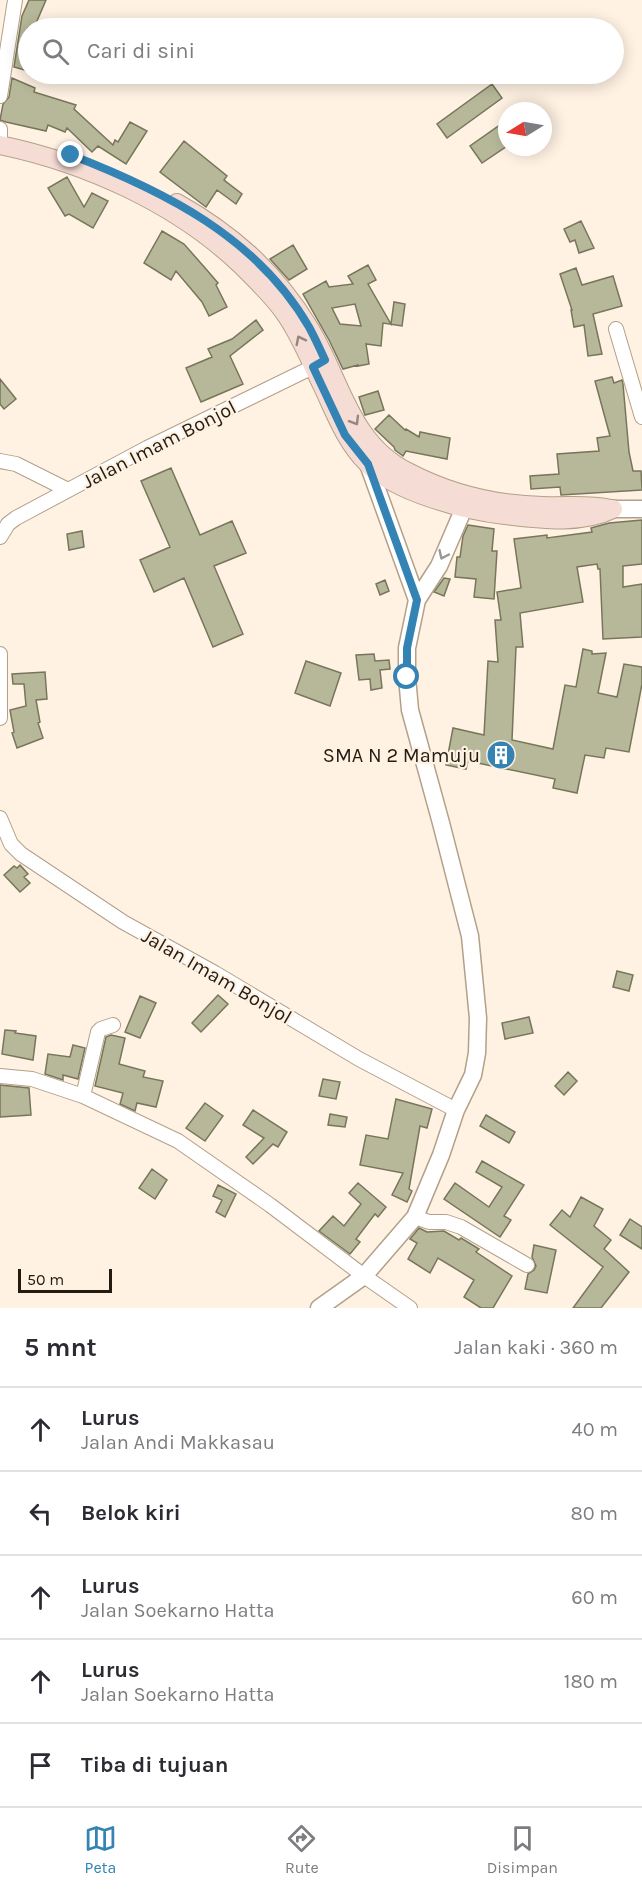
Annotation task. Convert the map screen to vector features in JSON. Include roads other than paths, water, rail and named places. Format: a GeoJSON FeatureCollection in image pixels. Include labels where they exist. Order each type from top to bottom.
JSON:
{"type":"FeatureCollection","features":[{"type":"Feature","properties":{"kind":"main road"},"geometry":{"type":"LineString","coordinates":[[0,137],[140,195],[178,217],[222,248],[267,292],[284,313],[355,421],[379,454],[390,463],[469,503],[500,514],[550,519],[588,518],[600,516],[613,509]]}},
{"type":"Feature","properties":{"kind":"main road"},"geometry":{"type":"LineString","coordinates":[[319,364],[345,435],[368,464],[395,482],[436,500],[469,503]]}},
{"type":"Feature","properties":{"kind":"street"},"geometry":{"type":"LineString","coordinates":[[0,96],[15,0]]}},
{"type":"Feature","properties":{"kind":"street"},"geometry":{"type":"LineString","coordinates":[[616,328],[642,417]]}},
{"type":"Feature","properties":{"kind":"street","name":"Jalan Imam Bonjol"},"geometry":{"type":"LineString","coordinates":[[0,537],[8,524],[16,518],[147,448],[319,364]]}},
{"type":"Feature","properties":{"kind":"street"},"geometry":{"type":"LineString","coordinates":[[0,461],[16,464],[68,490]]}},
{"type":"Feature","properties":{"kind":"street"},"geometry":{"type":"LineString","coordinates":[[368,464],[417,600]]}},
{"type":"Feature","properties":{"kind":"street"},"geometry":{"type":"LineString","coordinates":[[319,1308],[364,1276],[415,1217],[441,1155],[456,1110],[473,1075],[479,1045],[470,936],[410,710],[407,677],[407,648],[417,600],[439,566],[469,503]]}},
{"type":"Feature","properties":{"kind":"street"},"geometry":{"type":"LineString","coordinates":[[613,509],[642,509]]}},
{"type":"Feature","properties":{"kind":"street"},"geometry":{"type":"LineString","coordinates":[[0,654],[0,718]]}},
{"type":"Feature","properties":{"kind":"street","name":"Jalan Imam Bonjol"},"geometry":{"type":"LineString","coordinates":[[0,818],[11,844],[21,854],[123,922],[215,973],[359,1059],[456,1110]]}},
{"type":"Feature","properties":{"kind":"street"},"geometry":{"type":"LineString","coordinates":[[84,1096],[98,1032],[113,1025]]}},
{"type":"Feature","properties":{"kind":"street"},"geometry":{"type":"LineString","coordinates":[[0,1076],[32,1080],[84,1096],[178,1141],[270,1205],[410,1308]]}},
{"type":"Feature","properties":{"kind":"street"},"geometry":{"type":"LineString","coordinates":[[415,1217],[429,1222],[446,1222],[461,1227],[527,1265]]}},
{"type":"Feature","properties":{"kind":"place","name":"SMA N 2 Mamuju"},"geometry":{"type":"Point","coordinates":[501,755]}}]}
